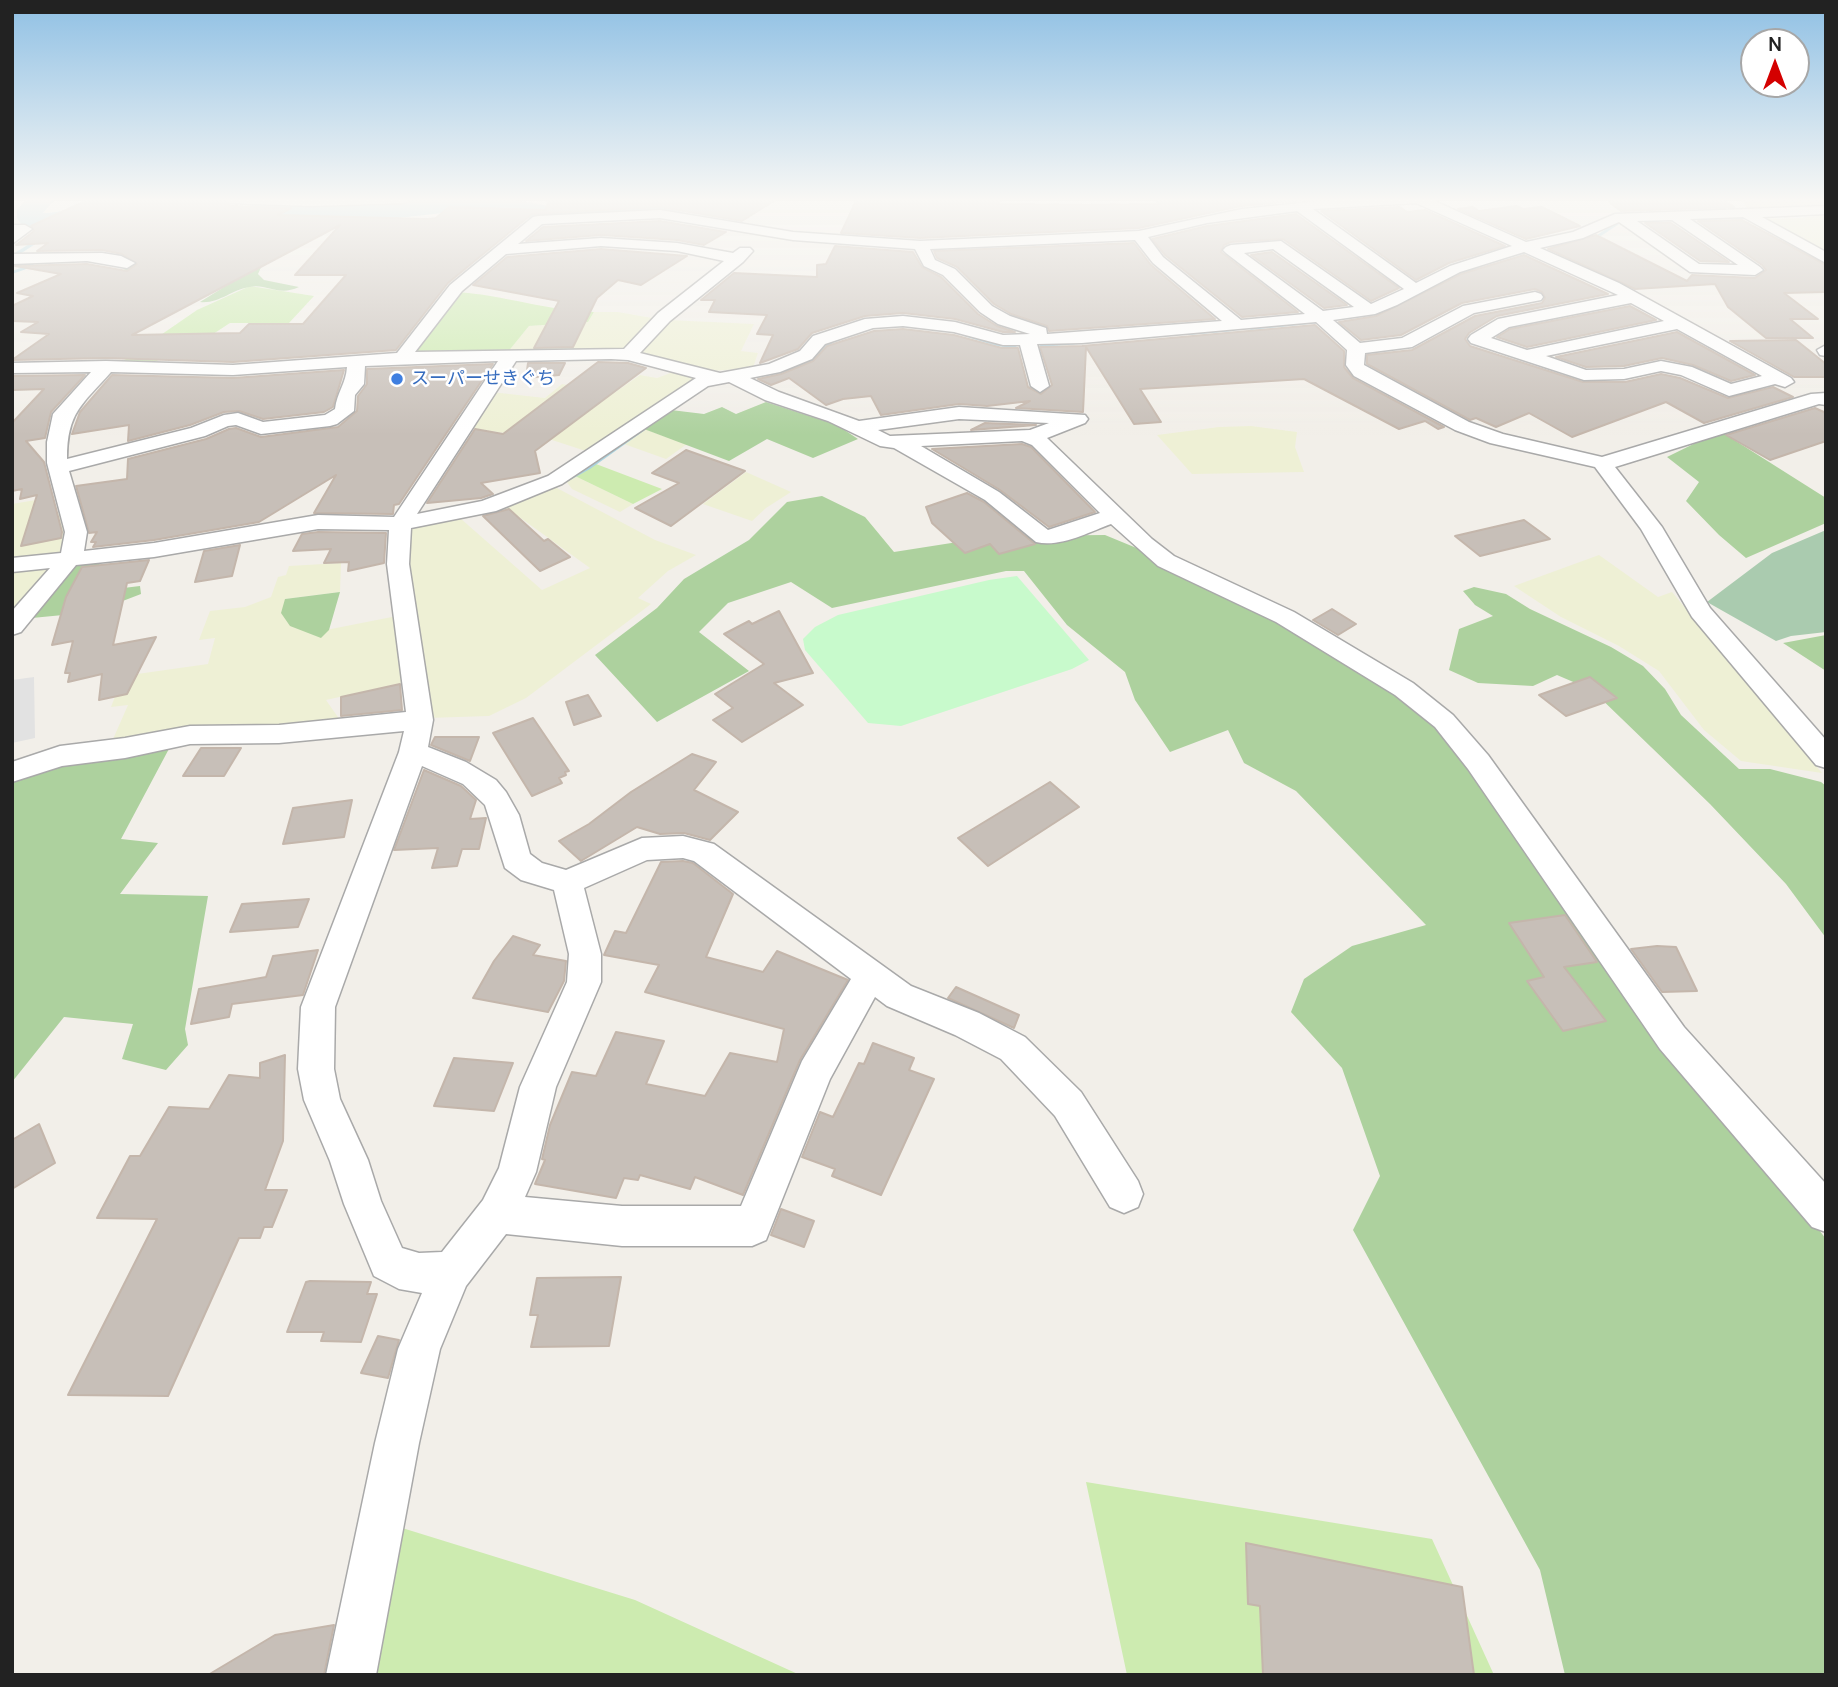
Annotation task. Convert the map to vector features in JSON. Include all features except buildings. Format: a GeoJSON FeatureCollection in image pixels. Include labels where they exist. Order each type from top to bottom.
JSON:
{"type":"FeatureCollection","features":[{"type":"Feature","properties":{"kind":"street"},"geometry":{"type":"LineString","coordinates":[[402,358],[456,288],[469,278]]}},
{"type":"Feature","properties":{"kind":"street"},"geometry":{"type":"LineString","coordinates":[[628,355],[689,295],[713,278]]}},
{"type":"Feature","properties":{"kind":"street"},"geometry":{"type":"LineString","coordinates":[[955,278],[986,309],[1004,320],[1058,339]]}},
{"type":"Feature","properties":{"kind":"street"},"geometry":{"type":"LineString","coordinates":[[1180,278],[1237,325]]}},
{"type":"Feature","properties":{"kind":"street"},"geometry":{"type":"LineString","coordinates":[[1268,278],[1320,317],[1356,349],[1406,343],[1469,309],[1554,293]]}},
{"type":"Feature","properties":{"kind":"street"},"geometry":{"type":"LineString","coordinates":[[1324,278],[1369,310]]}},
{"type":"Feature","properties":{"kind":"street"},"geometry":{"type":"LineString","coordinates":[[1398,278],[1415,290]]}},
{"type":"Feature","properties":{"kind":"street"},"geometry":{"type":"LineString","coordinates":[[12,565],[71,556],[154,550],[318,522],[400,524],[488,506],[555,480],[604,450],[702,382],[786,363],[806,355],[819,340],[877,322],[956,327],[1003,340],[1058,339],[1237,325],[1369,310],[1438,278]]}},
{"type":"Feature","properties":{"kind":"street"},"geometry":{"type":"LineString","coordinates":[[1576,285],[1590,278]]}},
{"type":"Feature","properties":{"kind":"street"},"geometry":{"type":"LineString","coordinates":[[1596,278],[1777,378],[1823,400]]}},
{"type":"Feature","properties":{"kind":"street"},"geometry":{"type":"LineString","coordinates":[[1634,298],[1504,323],[1477,339],[1584,375],[1624,374],[1661,366],[1729,390],[1777,378]]}},
{"type":"Feature","properties":{"kind":"street"},"geometry":{"type":"LineString","coordinates":[[1527,355],[1679,323]]}},
{"type":"Feature","properties":{"kind":"street"},"geometry":{"type":"LineString","coordinates":[[1027,339],[1040,386]]}},
{"type":"Feature","properties":{"kind":"street"},"geometry":{"type":"LineString","coordinates":[[1356,349],[1355,365],[1360,372],[1462,426],[1497,439],[1602,463],[1823,400]]}},
{"type":"Feature","properties":{"kind":"street"},"geometry":{"type":"LineString","coordinates":[[12,368],[106,366],[233,370],[402,358],[628,355],[723,377],[858,427],[876,439],[899,442],[1007,435],[1031,437],[1078,419],[959,413],[858,427]]}},
{"type":"Feature","properties":{"kind":"street"},"geometry":{"type":"LineString","coordinates":[[452,1272],[419,1273],[399,1269],[388,1262],[363,1204],[349,1160],[322,1100],[316,1069],[318,1007],[413,752],[420,720],[398,564],[400,524],[510,357]]}},
{"type":"Feature","properties":{"kind":"street"},"geometry":{"type":"LineString","coordinates":[[59,467],[198,432],[224,421],[242,420],[261,428],[330,419],[344,411],[346,394],[355,384],[355,361]]}},
{"type":"Feature","properties":{"kind":"street"},"geometry":{"type":"LineString","coordinates":[[12,627],[71,556],[76,532],[59,467],[57,442],[64,414],[106,366]]}},
{"type":"Feature","properties":{"kind":"street"},"geometry":{"type":"LineString","coordinates":[[1031,437],[1166,561],[1285,617],[1404,689],[1444,721],[1478,762],[1672,1038],[1826,1213]]}},
{"type":"Feature","properties":{"kind":"street"},"geometry":{"type":"LineString","coordinates":[[899,442],[992,496],[1044,537],[1066,533],[1114,515]]}},
{"type":"Feature","properties":{"kind":"street"},"geometry":{"type":"LineString","coordinates":[[1602,463],[1651,527],[1700,612],[1826,758]]}},
{"type":"Feature","properties":{"kind":"street"},"geometry":{"type":"LineString","coordinates":[[12,772],[60,756],[125,748],[190,735],[279,734],[420,720]]}},
{"type":"Feature","properties":{"kind":"street"},"geometry":{"type":"LineString","coordinates":[[413,752],[461,770],[481,783],[504,810],[510,825],[516,860],[532,872],[568,882],[642,849],[683,847],[703,852],[899,996],[967,1024],[1013,1048],[1068,1104],[1124,1194]]}},
{"type":"Feature","properties":{"kind":"street"},"geometry":{"type":"LineString","coordinates":[[351,1675],[397,1443],[419,1349],[452,1272],[497,1214],[517,1172],[547,1061],[584,982],[585,954],[568,882]]}},
{"type":"Feature","properties":{"kind":"street"},"geometry":{"type":"LineString","coordinates":[[497,1214],[622,1226],[752,1226],[815,1072],[871,974]]}},
{"type":"Feature","properties":{"kind":"green space"},"geometry":{"type":"Polygon","coordinates":[[[170,278],[262,278],[299,287],[285,291],[255,286],[213,301],[200,302],[224,287],[170,278]]]}},
{"type":"Feature","properties":{"kind":"green space"},"geometry":{"type":"Polygon","coordinates":[[[250,286],[314,296],[289,323],[230,323],[207,338],[150,364],[120,363],[197,310],[250,286]]]}},
{"type":"Feature","properties":{"kind":"green space"},"geometry":{"type":"Polygon","coordinates":[[[457,292],[594,312],[588,322],[529,326],[507,353],[420,354],[414,351],[457,292]]]}},
{"type":"Feature","properties":{"kind":"green space"},"geometry":{"type":"Polygon","coordinates":[[[594,312],[618,312],[658,319],[626,351],[506,354],[529,326],[588,322],[594,312]]]}},
{"type":"Feature","properties":{"kind":"green space"},"geometry":{"type":"Polygon","coordinates":[[[667,320],[754,324],[741,351],[758,353],[753,368],[711,371],[641,353],[667,320]]]}},
{"type":"Feature","properties":{"kind":"green space"},"geometry":{"type":"Polygon","coordinates":[[[676,371],[698,377],[592,453],[549,439],[469,428],[491,392],[545,398],[562,384],[614,393],[640,375],[657,378],[676,371]]]}},
{"type":"Feature","properties":{"kind":"green space"},"geometry":{"type":"Polygon","coordinates":[[[766,402],[837,425],[858,439],[813,458],[767,439],[729,461],[644,429],[671,410],[704,414],[722,407],[736,414],[766,402]]]}},
{"type":"Feature","properties":{"kind":"green space"},"geometry":{"type":"Polygon","coordinates":[[[1251,426],[1297,432],[1295,447],[1304,472],[1192,474],[1157,435],[1219,427],[1251,426]]]}},
{"type":"Feature","properties":{"kind":"green space"},"geometry":{"type":"Polygon","coordinates":[[[644,429],[687,444],[666,459],[624,444],[644,429]]]}},
{"type":"Feature","properties":{"kind":"green space"},"geometry":{"type":"Polygon","coordinates":[[[1720,431],[1826,498],[1826,523],[1746,558],[1719,535],[1686,501],[1699,482],[1667,457],[1720,431]]]}},
{"type":"Feature","properties":{"kind":"green space"},"geometry":{"type":"Polygon","coordinates":[[[596,464],[662,489],[633,504],[575,476],[596,464]]]}},
{"type":"Feature","properties":{"kind":"green space"},"geometry":{"type":"Polygon","coordinates":[[[746,472],[791,492],[752,521],[703,504],[746,472]]]}},
{"type":"Feature","properties":{"kind":"green space"},"geometry":{"type":"Polygon","coordinates":[[[575,476],[633,504],[620,512],[572,489],[566,481],[575,476]]]}},
{"type":"Feature","properties":{"kind":"green space"},"geometry":{"type":"Polygon","coordinates":[[[555,487],[655,540],[696,555],[668,571],[638,598],[651,604],[526,698],[489,716],[427,718],[407,567],[412,527],[460,518],[542,590],[590,568],[511,511],[502,508],[555,487]]]}},
{"type":"Feature","properties":{"kind":"green space"},"geometry":{"type":"Polygon","coordinates":[[[822,496],[865,517],[894,552],[996,536],[1105,535],[1299,615],[1447,733],[1538,868],[1826,1239],[1826,1675],[1565,1675],[1540,1570],[1353,1230],[1380,1176],[1342,1068],[1291,1012],[1304,979],[1352,946],[1426,925],[1296,791],[1244,763],[1228,730],[1170,752],[1135,700],[1125,672],[1067,625],[1024,571],[1006,571],[832,608],[791,582],[728,603],[699,632],[749,671],[657,722],[595,655],[657,608],[684,579],[749,540],[787,502],[822,496]]]}},
{"type":"Feature","properties":{"kind":"green space"},"geometry":{"type":"Polygon","coordinates":[[[48,498],[63,520],[67,537],[62,552],[12,561],[12,504],[48,498]]]}},
{"type":"Feature","properties":{"kind":"green space"},"geometry":{"type":"Polygon","coordinates":[[[1826,530],[1826,632],[1791,636],[1776,641],[1707,602],[1772,553],[1826,530]]]}},
{"type":"Feature","properties":{"kind":"green space"},"geometry":{"type":"Polygon","coordinates":[[[1599,555],[1658,597],[1672,592],[1822,773],[1741,761],[1704,730],[1659,671],[1619,646],[1561,617],[1514,586],[1599,555]]]}},
{"type":"Feature","properties":{"kind":"green space"},"geometry":{"type":"Polygon","coordinates":[[[101,560],[90,592],[140,586],[141,594],[94,612],[32,618],[73,565],[101,560]]]}},
{"type":"Feature","properties":{"kind":"green space"},"geometry":{"type":"Polygon","coordinates":[[[341,563],[340,592],[285,599],[326,630],[397,616],[406,682],[326,700],[342,723],[110,746],[128,705],[111,707],[123,676],[208,664],[215,638],[199,640],[210,611],[245,607],[271,597],[278,577],[286,575],[289,566],[341,563]]]}},
{"type":"Feature","properties":{"kind":"green space"},"geometry":{"type":"Polygon","coordinates":[[[52,566],[12,618],[12,570],[52,566]]]}},
{"type":"Feature","properties":{"kind":"green space"},"geometry":{"type":"Polygon","coordinates":[[[1017,576],[1089,660],[1072,669],[901,726],[868,723],[805,650],[803,639],[815,627],[838,615],[1017,576]]]}},
{"type":"Feature","properties":{"kind":"green space"},"geometry":{"type":"Polygon","coordinates":[[[1474,587],[1506,594],[1530,609],[1611,647],[1643,666],[1665,689],[1681,715],[1739,769],[1770,769],[1821,782],[1826,786],[1826,938],[1786,884],[1710,804],[1592,690],[1557,675],[1533,686],[1478,683],[1449,670],[1459,629],[1493,616],[1475,605],[1463,591],[1474,587]]]}},
{"type":"Feature","properties":{"kind":"green space"},"geometry":{"type":"Polygon","coordinates":[[[340,592],[329,630],[321,638],[290,626],[281,613],[285,599],[340,592]]]}},
{"type":"Feature","properties":{"kind":"green space"},"geometry":{"type":"Polygon","coordinates":[[[1826,635],[1826,671],[1783,643],[1826,635]]]}},
{"type":"Feature","properties":{"kind":"green space"},"geometry":{"type":"Polygon","coordinates":[[[171,745],[121,839],[158,843],[120,894],[208,896],[185,1029],[188,1045],[166,1070],[122,1059],[133,1024],[64,1017],[12,1082],[12,772],[171,745]]]}},
{"type":"Feature","properties":{"kind":"green space"},"geometry":{"type":"Polygon","coordinates":[[[1086,1482],[1432,1539],[1494,1675],[1127,1675],[1086,1482]]]}},
{"type":"Feature","properties":{"kind":"green space"},"geometry":{"type":"Polygon","coordinates":[[[399,1527],[635,1600],[800,1675],[371,1675],[399,1527]]]}},
{"type":"Feature","properties":{"kind":"shaded area"},"geometry":{"type":"Polygon","coordinates":[[[34,677],[35,738],[12,743],[12,680],[34,677]]]}},
{"type":"Feature","properties":{"kind":"waterway"},"geometry":{"type":"LineString","coordinates":[[1436,287],[1455,278]]}},
{"type":"Feature","properties":{"kind":"waterway"},"geometry":{"type":"LineString","coordinates":[[1251,328],[1316,322]]}},
{"type":"Feature","properties":{"kind":"waterway"},"geometry":{"type":"LineString","coordinates":[[1189,333],[1232,330]]}},
{"type":"Feature","properties":{"kind":"waterway"},"geometry":{"type":"LineString","coordinates":[[966,335],[1014,346]]}},
{"type":"Feature","properties":{"kind":"waterway"},"geometry":{"type":"LineString","coordinates":[[779,371],[807,364],[836,337]]}},
{"type":"Feature","properties":{"kind":"waterway"},"geometry":{"type":"LineString","coordinates":[[1042,345],[1076,343]]}},
{"type":"Feature","properties":{"kind":"waterway"},"geometry":{"type":"LineString","coordinates":[[561,483],[588,468],[642,430]]}},
{"type":"Feature","properties":{"kind":"place","name":"スーパーせきぐち"},"geometry":{"type":"Point","coordinates":[397,379]}}]}
